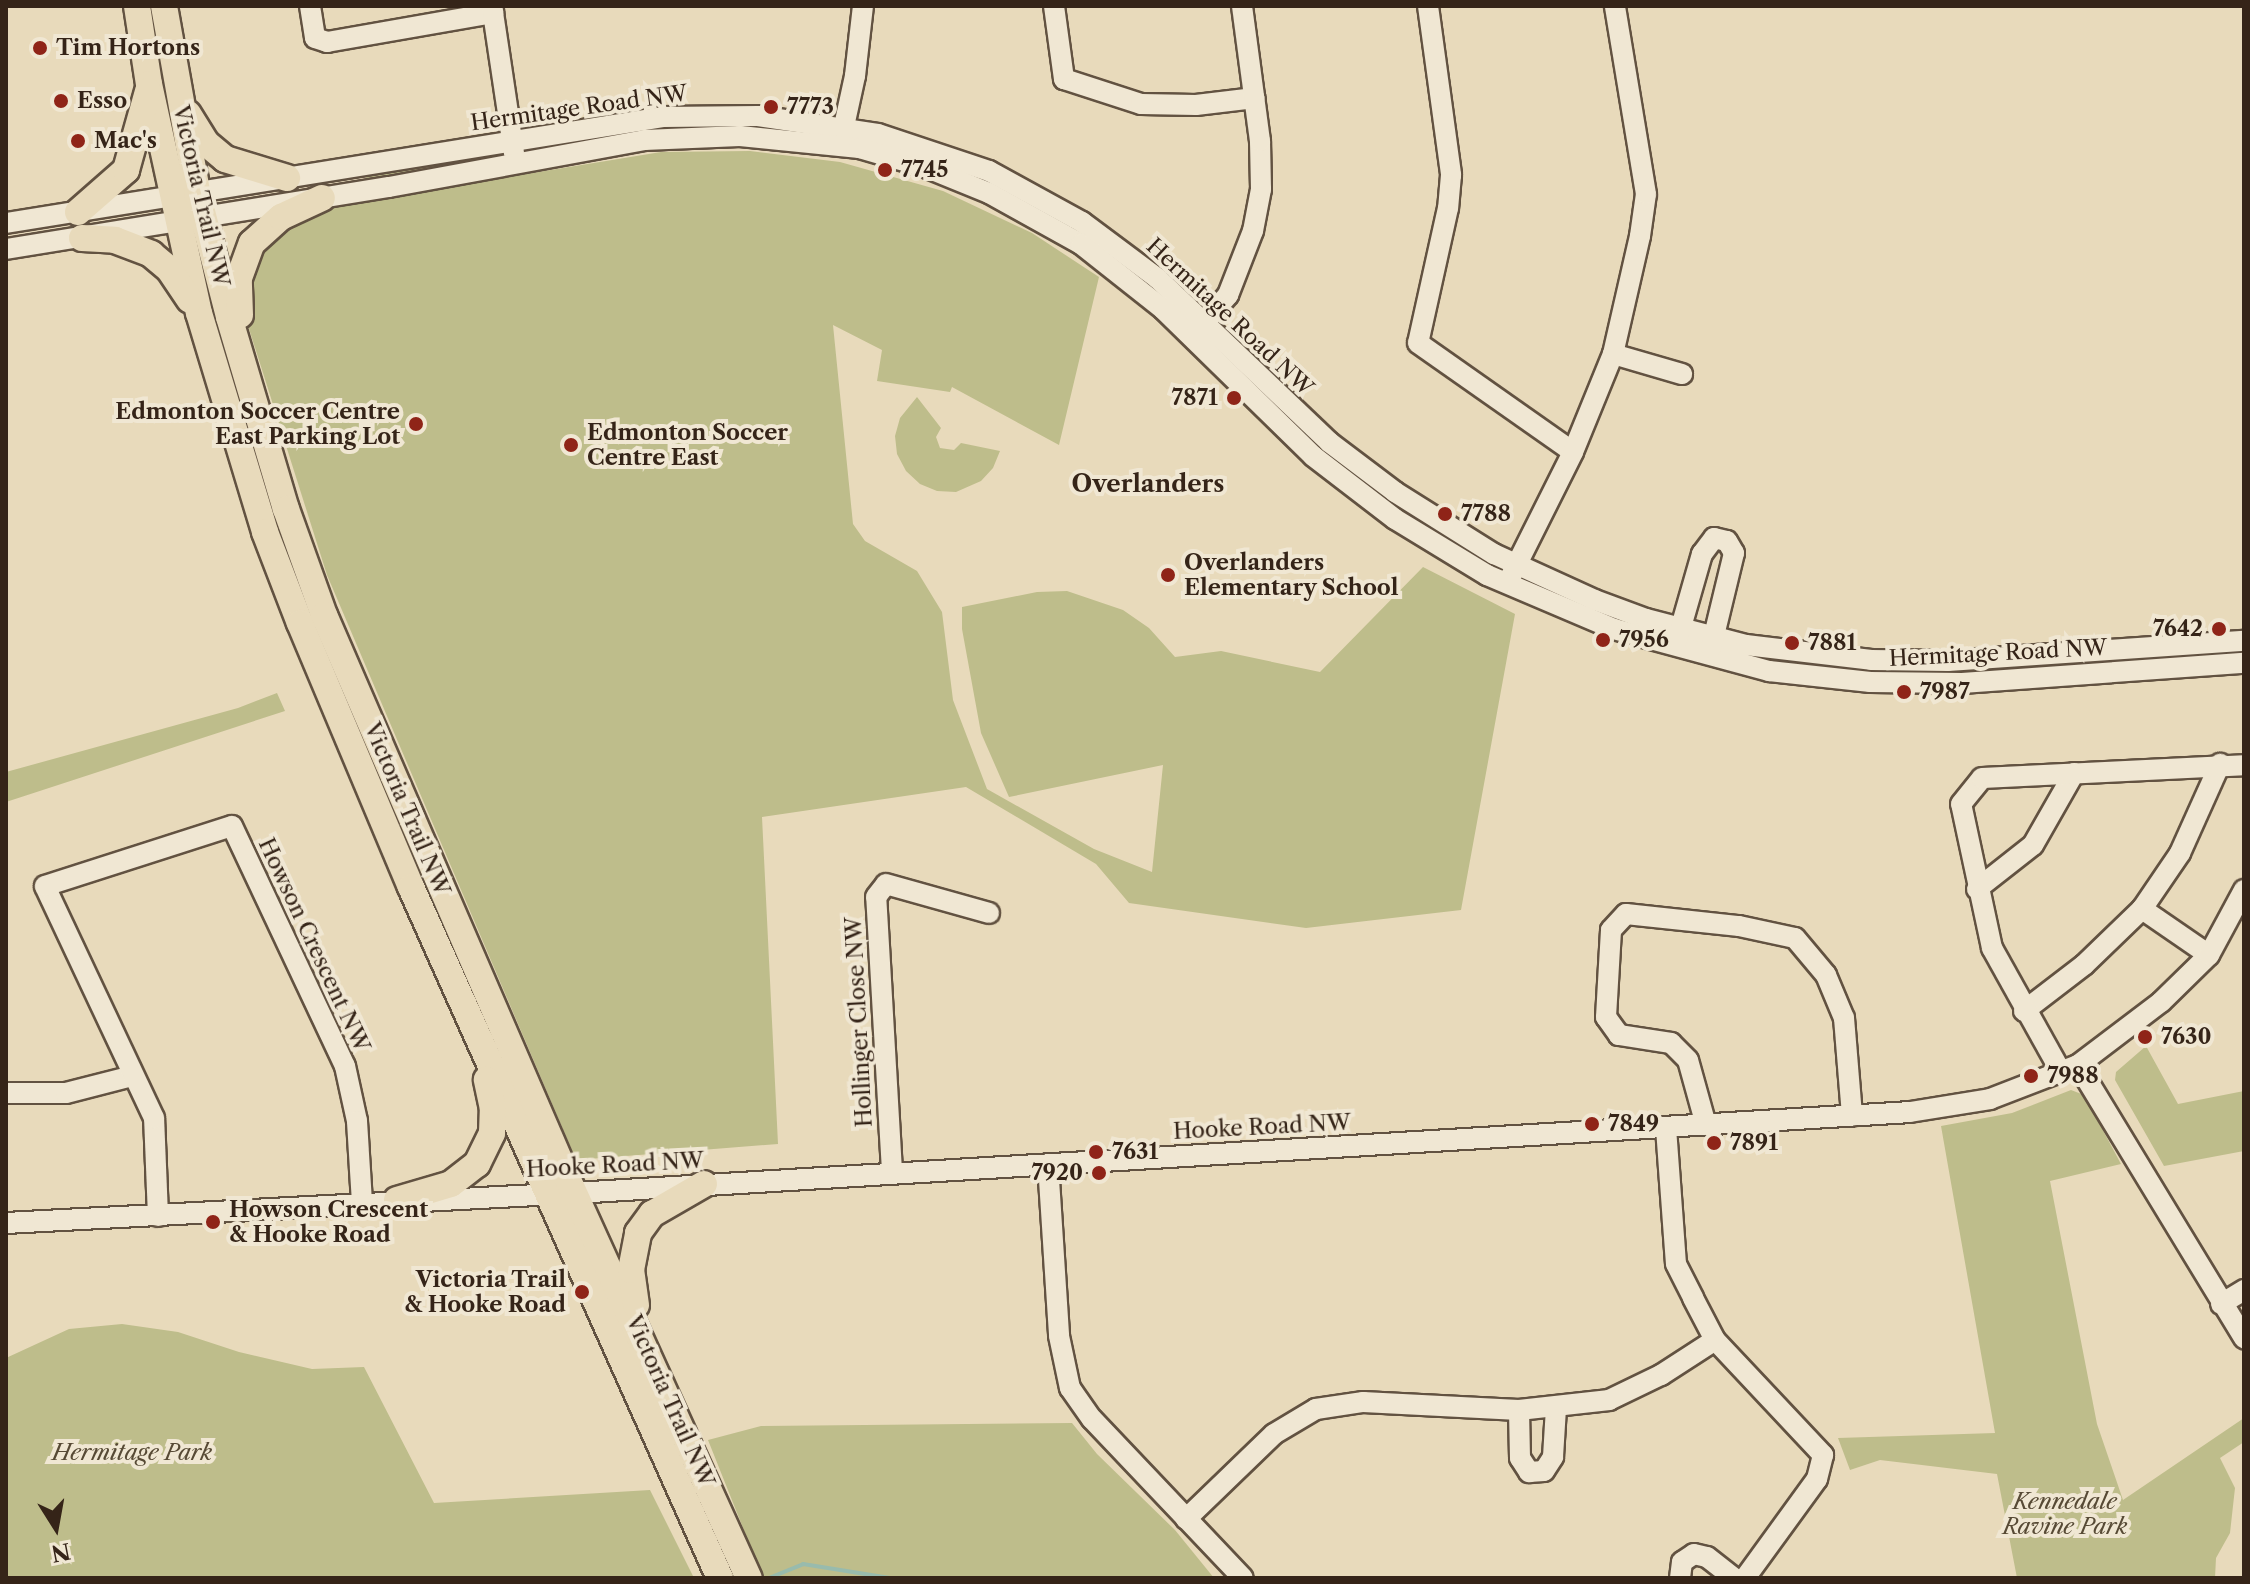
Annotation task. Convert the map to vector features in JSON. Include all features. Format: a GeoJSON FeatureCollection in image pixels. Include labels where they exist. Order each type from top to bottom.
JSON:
{"type":"FeatureCollection","features":[{"type":"Feature","properties":{"kind":"main road","name":"Victoria Trail NW"},"geometry":{"type":"LineString","coordinates":[[137,6],[149,84],[250,398],[312,619],[482,1045],[652,1362],[749,1578]]}},
{"type":"Feature","properties":{"kind":"main road","name":"Victoria Trail NW"},"geometry":{"type":"LineString","coordinates":[[164,6],[179,100],[199,313],[252,492],[312,619],[562,1193],[720,1578]]}},
{"type":"Feature","properties":{"kind":"main road"},"geometry":{"type":"LineString","coordinates":[[149,84],[126,170],[80,225],[151,254],[169,269],[199,313]]}},
{"type":"Feature","properties":{"kind":"main road"},"geometry":{"type":"LineString","coordinates":[[179,100],[215,152],[237,165],[287,178]]}},
{"type":"Feature","properties":{"kind":"main road"},"geometry":{"type":"LineString","coordinates":[[250,398],[237,291],[241,266],[252,243],[270,224],[322,198]]}},
{"type":"Feature","properties":{"kind":"main road"},"geometry":{"type":"LineString","coordinates":[[397,1200],[451,1184],[469,1172],[483,1156],[493,1121],[482,1045]]}},
{"type":"Feature","properties":{"kind":"main road"},"geometry":{"type":"LineString","coordinates":[[652,1362],[634,1299],[631,1270],[638,1233],[652,1214],[704,1184]]}},
{"type":"Feature","properties":{"kind":"street"},"geometry":{"type":"LineString","coordinates":[[310,6],[315,38],[327,42],[493,10],[515,161]]}},
{"type":"Feature","properties":{"kind":"street"},"geometry":{"type":"LineString","coordinates":[[842,136],[863,6]]}},
{"type":"Feature","properties":{"kind":"street"},"geometry":{"type":"LineString","coordinates":[[1054,6],[1064,79],[1141,104],[1196,105],[1255,98]]}},
{"type":"Feature","properties":{"kind":"street"},"geometry":{"type":"LineString","coordinates":[[1198,330],[1228,295],[1253,231],[1261,189],[1255,98],[1242,6]]}},
{"type":"Feature","properties":{"kind":"street"},"geometry":{"type":"LineString","coordinates":[[1428,6],[1451,175],[1448,208],[1418,343],[1573,452]]}},
{"type":"Feature","properties":{"kind":"street"},"geometry":{"type":"LineString","coordinates":[[1512,574],[1573,452],[1613,354],[1646,194],[1615,6]]}},
{"type":"Feature","properties":{"kind":"street","name":"Hermitage Road NW"},"geometry":{"type":"LineString","coordinates":[[188,207],[287,178],[629,121],[697,115],[771,117],[842,136],[925,147],[989,171],[1034,194],[1125,252],[1198,330],[1268,413],[1350,487],[1428,541],[1512,574],[1595,600],[1678,637],[1798,676],[1927,684],[2244,663]]}},
{"type":"Feature","properties":{"kind":"street","name":"Hermitage Road NW"},"geometry":{"type":"LineString","coordinates":[[6,249],[80,225],[188,207],[322,198],[474,172],[515,161],[676,137],[842,136]]}},
{"type":"Feature","properties":{"kind":"street","name":"Hermitage Road NW"},"geometry":{"type":"LineString","coordinates":[[6,223],[80,225]]}},
{"type":"Feature","properties":{"kind":"street"},"geometry":{"type":"LineString","coordinates":[[1613,354],[1682,374]]}},
{"type":"Feature","properties":{"kind":"street"},"geometry":{"type":"LineString","coordinates":[[1678,637],[1702,554],[1714,538],[1727,541],[1734,553],[1712,647]]}},
{"type":"Feature","properties":{"kind":"street","name":"Hermitage Road NW"},"geometry":{"type":"LineString","coordinates":[[1712,647],[1903,661],[1980,660],[2244,641]]}},
{"type":"Feature","properties":{"kind":"street"},"geometry":{"type":"LineString","coordinates":[[2024,1011],[2084,965],[2142,909],[2180,853],[2220,764]]}},
{"type":"Feature","properties":{"kind":"street"},"geometry":{"type":"LineString","coordinates":[[2244,765],[1982,778],[1961,804],[1992,948],[2024,1011],[2069,1069],[2244,1338]]}},
{"type":"Feature","properties":{"kind":"street"},"geometry":{"type":"LineString","coordinates":[[1977,889],[2033,845],[2074,773]]}},
{"type":"Feature","properties":{"kind":"street","name":"Howson Crescent NW"},"geometry":{"type":"LineString","coordinates":[[158,1216],[154,1118],[45,886],[232,826],[345,1066],[357,1121],[362,1202]]}},
{"type":"Feature","properties":{"kind":"street","name":"Hollinger Close NW"},"geometry":{"type":"LineString","coordinates":[[892,1171],[876,897],[886,884],[989,913]]}},
{"type":"Feature","properties":{"kind":"street","name":"Hooke Road NW"},"geometry":{"type":"LineString","coordinates":[[6,1223],[562,1193],[1910,1112],[1990,1099],[2069,1069],[2161,1002],[2209,955],[2244,890]]}},
{"type":"Feature","properties":{"kind":"street"},"geometry":{"type":"LineString","coordinates":[[2142,909],[2209,955]]}},
{"type":"Feature","properties":{"kind":"street"},"geometry":{"type":"LineString","coordinates":[[1706,1125],[1688,1060],[1671,1043],[1619,1035],[1606,1017],[1611,930],[1626,914],[1739,926],[1795,938],[1826,975],[1844,1018],[1852,1116]]}},
{"type":"Feature","properties":{"kind":"street"},"geometry":{"type":"LineString","coordinates":[[6,1093],[66,1093],[132,1076]]}},
{"type":"Feature","properties":{"kind":"street"},"geometry":{"type":"LineString","coordinates":[[1666,1128],[1676,1264],[1715,1340],[1823,1455],[1817,1479],[1745,1578]]}},
{"type":"Feature","properties":{"kind":"street"},"geometry":{"type":"LineString","coordinates":[[1048,1164],[1059,1336],[1070,1388],[1092,1419],[1243,1578]]}},
{"type":"Feature","properties":{"kind":"street"},"geometry":{"type":"LineString","coordinates":[[2221,1304],[2244,1290]]}},
{"type":"Feature","properties":{"kind":"street"},"geometry":{"type":"LineString","coordinates":[[1186,1519],[1274,1434],[1316,1409],[1363,1402],[1519,1410],[1609,1400],[1661,1375],[1715,1340]]}},
{"type":"Feature","properties":{"kind":"street"},"geometry":{"type":"LineString","coordinates":[[1519,1410],[1520,1458],[1529,1472],[1544,1471],[1553,1457],[1556,1408]]}},
{"type":"Feature","properties":{"kind":"street"},"geometry":{"type":"LineString","coordinates":[[1680,1578],[1682,1562],[1694,1554],[1707,1557],[1734,1578]]}},
{"type":"Feature","properties":{"kind":"green space"},"geometry":{"type":"Polygon","coordinates":[[[750,151],[840,162],[943,191],[1032,233],[1099,277],[1059,445],[952,387],[950,392],[877,381],[882,350],[833,325],[853,524],[865,541],[917,571],[942,612],[953,700],[987,789],[1094,849],[1152,872],[1163,765],[1009,797],[981,733],[962,629],[962,607],[1037,592],[1067,591],[1123,610],[1149,628],[1175,657],[1221,651],[1320,672],[1423,567],[1515,614],[1461,910],[1306,928],[1129,903],[1096,864],[966,787],[762,817],[778,1144],[576,1160],[327,575],[244,313],[247,281],[270,234],[325,207],[661,152],[750,151]]]}},
{"type":"Feature","properties":{"kind":"green space"},"geometry":{"type":"Polygon","coordinates":[[[488,152],[490,158],[479,163],[368,182],[366,177],[488,152]]]}},
{"type":"Feature","properties":{"kind":"green space"},"geometry":{"type":"Polygon","coordinates":[[[917,397],[941,428],[936,437],[940,448],[954,450],[961,443],[1000,451],[993,468],[981,481],[956,492],[937,491],[920,484],[906,471],[897,454],[895,436],[900,418],[917,397]]]}},
{"type":"Feature","properties":{"kind":"green space"},"geometry":{"type":"Polygon","coordinates":[[[2244,647],[2244,656],[2022,672],[1909,675],[1909,669],[2244,647]]]}},
{"type":"Feature","properties":{"kind":"green space"},"geometry":{"type":"Polygon","coordinates":[[[277,693],[285,711],[6,802],[6,772],[238,708],[277,693]]]}},
{"type":"Feature","properties":{"kind":"green space"},"geometry":{"type":"Polygon","coordinates":[[[2146,1046],[2178,1104],[2244,1091],[2244,1151],[2164,1166],[2115,1080],[2116,1072],[2146,1046]]]}},
{"type":"Feature","properties":{"kind":"green space","name":"Kennedale Ravine Park"},"geometry":{"type":"Polygon","coordinates":[[[2071,1090],[2084,1095],[2121,1164],[2050,1181],[2097,1424],[2123,1500],[2244,1418],[2244,1442],[2220,1458],[2235,1488],[2230,1533],[2216,1558],[2215,1578],[2017,1578],[1997,1474],[1880,1460],[1850,1470],[1838,1438],[1995,1433],[1941,1126],[2012,1113],[2071,1090]]]}},
{"type":"Feature","properties":{"kind":"green space","name":"Hermitage Park"},"geometry":{"type":"Polygon","coordinates":[[[122,1324],[178,1332],[239,1352],[312,1369],[364,1367],[434,1503],[650,1490],[694,1578],[6,1578],[6,1358],[69,1329],[122,1324]]]}},
{"type":"Feature","properties":{"kind":"green space"},"geometry":{"type":"Polygon","coordinates":[[[1072,1423],[1097,1454],[1175,1530],[1214,1578],[763,1578],[708,1440],[761,1426],[1072,1423]]]}},
{"type":"Feature","properties":{"kind":"waterway"},"geometry":{"type":"LineString","coordinates":[[769,1578],[803,1564],[890,1578]]}},
{"type":"Feature","properties":{"kind":"place","name":"Tim Hortons"},"geometry":{"type":"Point","coordinates":[40,48]}},
{"type":"Feature","properties":{"kind":"place","name":"Esso"},"geometry":{"type":"Point","coordinates":[61,101]}},
{"type":"Feature","properties":{"kind":"place","name":"7773"},"geometry":{"type":"Point","coordinates":[771,107]}},
{"type":"Feature","properties":{"kind":"place","name":"Mac's"},"geometry":{"type":"Point","coordinates":[78,141]}},
{"type":"Feature","properties":{"kind":"place","name":"7745"},"geometry":{"type":"Point","coordinates":[885,170]}},
{"type":"Feature","properties":{"kind":"place","name":"7871"},"geometry":{"type":"Point","coordinates":[1234,398]}},
{"type":"Feature","properties":{"kind":"place","name":"Edmonton Soccer Centre East Parking Lot"},"geometry":{"type":"Point","coordinates":[416,424]}},
{"type":"Feature","properties":{"kind":"place","name":"Edmonton Soccer Centre East"},"geometry":{"type":"Point","coordinates":[571,445]}},
{"type":"Feature","properties":{"kind":"place","name":"7788"},"geometry":{"type":"Point","coordinates":[1445,514]}},
{"type":"Feature","properties":{"kind":"place","name":"Overlanders Elementary School"},"geometry":{"type":"Point","coordinates":[1168,575]}},
{"type":"Feature","properties":{"kind":"place","name":"7642"},"geometry":{"type":"Point","coordinates":[2219,629]}},
{"type":"Feature","properties":{"kind":"place","name":"7956"},"geometry":{"type":"Point","coordinates":[1603,640]}},
{"type":"Feature","properties":{"kind":"place","name":"7881"},"geometry":{"type":"Point","coordinates":[1792,643]}},
{"type":"Feature","properties":{"kind":"place","name":"7987"},"geometry":{"type":"Point","coordinates":[1904,692]}},
{"type":"Feature","properties":{"kind":"place","name":"7630"},"geometry":{"type":"Point","coordinates":[2145,1037]}},
{"type":"Feature","properties":{"kind":"place","name":"7988"},"geometry":{"type":"Point","coordinates":[2031,1076]}},
{"type":"Feature","properties":{"kind":"place","name":"7849"},"geometry":{"type":"Point","coordinates":[1592,1124]}},
{"type":"Feature","properties":{"kind":"place","name":"7891"},"geometry":{"type":"Point","coordinates":[1714,1143]}},
{"type":"Feature","properties":{"kind":"place","name":"7631"},"geometry":{"type":"Point","coordinates":[1096,1152]}},
{"type":"Feature","properties":{"kind":"place","name":"7920"},"geometry":{"type":"Point","coordinates":[1099,1173]}},
{"type":"Feature","properties":{"kind":"place","name":"Howson Crescent & Hooke Road"},"geometry":{"type":"Point","coordinates":[213,1222]}},
{"type":"Feature","properties":{"kind":"place","name":"Victoria Trail & Hooke Road"},"geometry":{"type":"Point","coordinates":[582,1292]}},
{"type":"Feature","properties":{"kind":"district","name":"Overlanders"},"geometry":{"type":"Point","coordinates":[1148,484]}}]}
